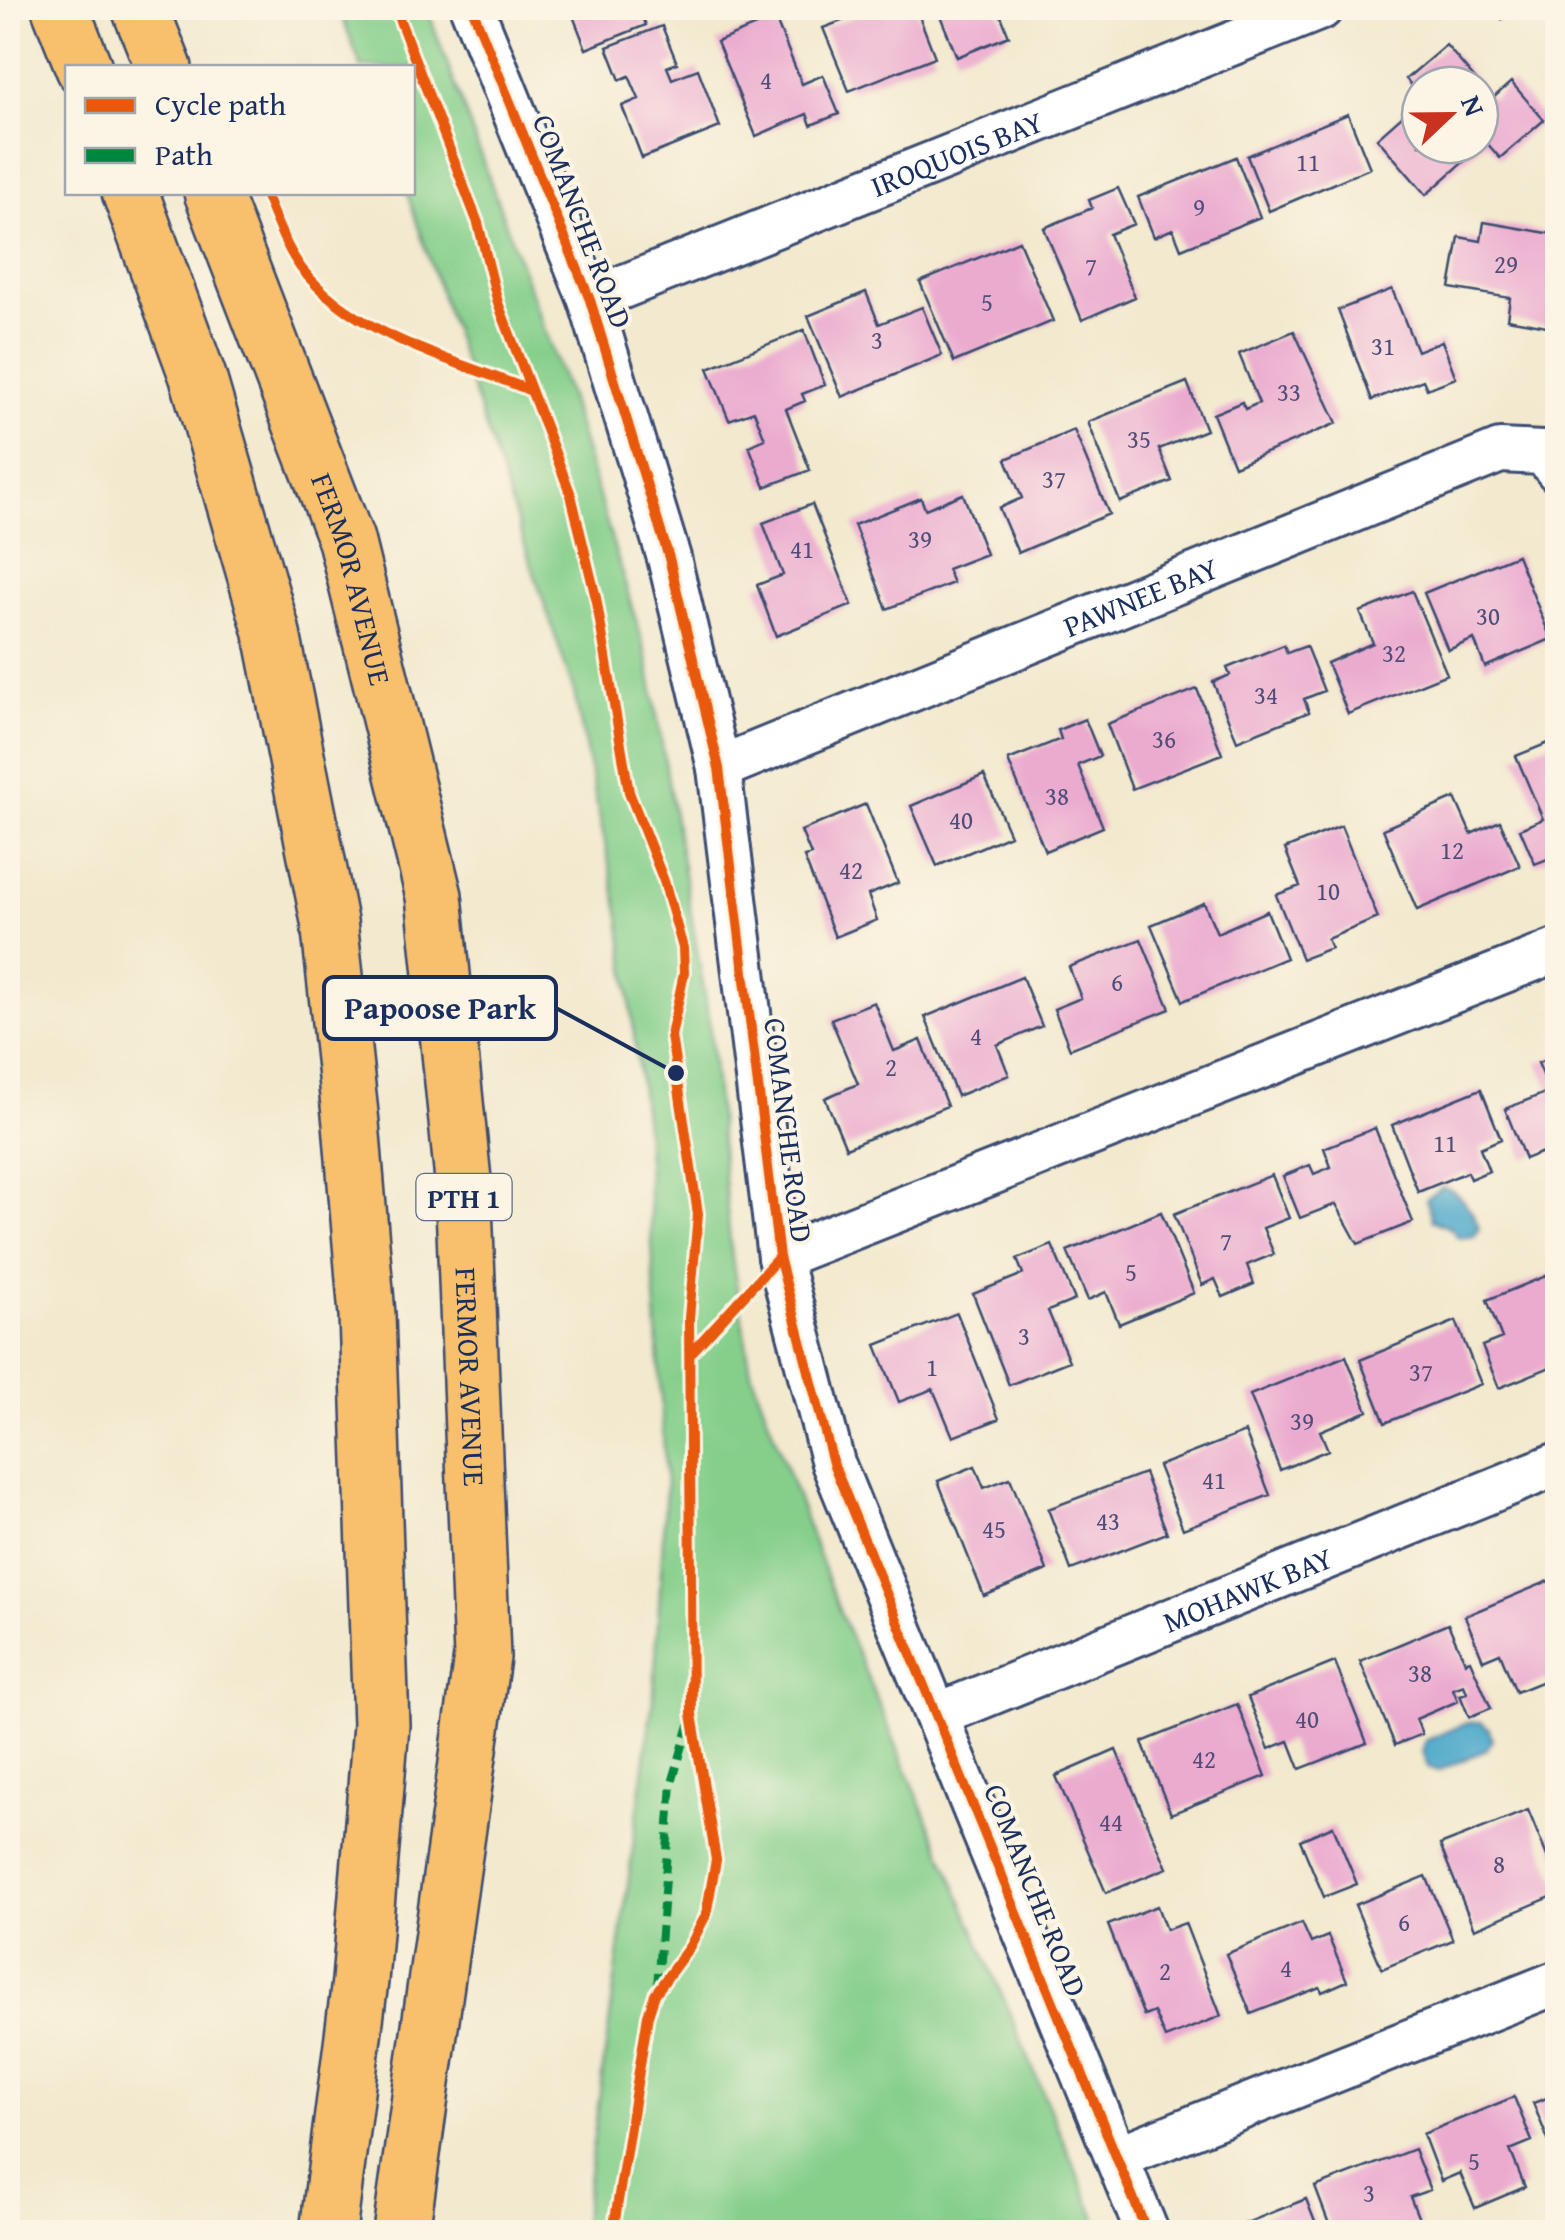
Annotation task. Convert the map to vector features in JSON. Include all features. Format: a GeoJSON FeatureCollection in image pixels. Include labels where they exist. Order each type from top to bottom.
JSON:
{"type":"FeatureCollection","features":[{"type":"Feature","properties":{"kind":"highway"},"geometry":{"type":"LineString","coordinates":[[60,8],[83,65]]}},
{"type":"Feature","properties":{"kind":"highway"},"geometry":{"type":"LineString","coordinates":[[140,8],[162,65]]}},
{"type":"Feature","properties":{"kind":"highway"},"geometry":{"type":"LineString","coordinates":[[131,195],[198,377],[270,630],[330,921],[351,1123],[367,1314],[381,1726],[360,1982],[328,2232]]}},
{"type":"Feature","properties":{"kind":"highway","name":"FERMOR AVENUE"},"geometry":{"type":"LineString","coordinates":[[213,195],[346,540],[434,896],[462,1161],[482,1657],[401,2232]]}},
{"type":"Feature","properties":{"kind":"street","name":"COMANCHE ROAD"},"geometry":{"type":"LineString","coordinates":[[472,8],[590,300],[670,558],[719,768],[779,1257],[832,1463],[1148,2232]]}},
{"type":"Feature","properties":{"kind":"street","name":"IROQUOIS BAY"},"geometry":{"type":"LineString","coordinates":[[590,300],[1322,8]]}},
{"type":"Feature","properties":{"kind":"street","name":"PAWNEE BAY"},"geometry":{"type":"LineString","coordinates":[[719,768],[1500,451],[1543,453],[1558,471]]}},
{"type":"Feature","properties":{"kind":"street"},"geometry":{"type":"LineString","coordinates":[[779,1257],[1558,950]]}},
{"type":"Feature","properties":{"kind":"street","name":"MOHAWK BAY"},"geometry":{"type":"LineString","coordinates":[[937,1715],[1558,1464]]}},
{"type":"Feature","properties":{"kind":"street"},"geometry":{"type":"LineString","coordinates":[[1118,2157],[1558,1982]]}},
{"type":"Feature","properties":{"kind":"green space"},"geometry":{"type":"Polygon","coordinates":[[[339,8],[427,8],[569,397],[647,657],[709,1020],[731,1252],[751,1372],[837,1605],[1102,2232],[581,2232],[654,1691],[666,1486],[645,1125],[620,917],[574,692],[408,195],[415,195],[415,65],[360,65],[339,8]]]}},
{"type":"Feature","properties":{"kind":"water"},"geometry":{"type":"Polygon","coordinates":[[[1442,1187],[1454,1192],[1470,1210],[1479,1230],[1474,1236],[1459,1238],[1450,1228],[1432,1220],[1426,1199],[1442,1187]]]}},
{"type":"Feature","properties":{"kind":"water"},"geometry":{"type":"Polygon","coordinates":[[[1469,1722],[1481,1722],[1489,1729],[1492,1741],[1486,1750],[1438,1771],[1428,1767],[1422,1751],[1425,1741],[1469,1722]]]}},
{"type":"Feature","properties":{"kind":"building"},"geometry":{"type":"Polygon","coordinates":[[[570,8],[624,8],[626,12],[639,8],[646,25],[586,49],[570,8]]]}},
{"type":"Feature","properties":{"kind":"building"},"geometry":{"type":"Polygon","coordinates":[[[876,8],[916,8],[935,57],[849,91],[823,28],[876,8]]]}},
{"type":"Feature","properties":{"kind":"building"},"geometry":{"type":"Polygon","coordinates":[[[937,8],[998,8],[1009,36],[957,57],[937,8]]]}},
{"type":"Feature","properties":{"kind":"building"},"geometry":{"type":"Polygon","coordinates":[[[1497,8],[1528,8],[1502,19],[1497,8]]]}},
{"type":"Feature","properties":{"kind":"building"},"geometry":{"type":"Polygon","coordinates":[[[775,18],[802,84],[823,75],[839,114],[811,125],[807,114],[756,136],[717,42],[775,18]]]}},
{"type":"Feature","properties":{"kind":"building"},"geometry":{"type":"Polygon","coordinates":[[[662,26],[677,63],[667,67],[672,79],[698,69],[720,127],[642,158],[622,106],[639,99],[629,76],[620,80],[607,47],[662,26]]]}},
{"type":"Feature","properties":{"kind":"building"},"geometry":{"type":"Polygon","coordinates":[[[1446,45],[1463,65],[1422,65],[1446,45]]]}},
{"type":"Feature","properties":{"kind":"building"},"geometry":{"type":"Polygon","coordinates":[[[1511,82],[1544,120],[1500,158],[1500,92],[1511,82]]]}},
{"type":"Feature","properties":{"kind":"building"},"geometry":{"type":"Polygon","coordinates":[[[1348,114],[1370,168],[1269,211],[1247,156],[1348,114]]]}},
{"type":"Feature","properties":{"kind":"building"},"geometry":{"type":"Polygon","coordinates":[[[1400,118],[1400,165],[1377,138],[1400,118]]]}},
{"type":"Feature","properties":{"kind":"building"},"geometry":{"type":"Polygon","coordinates":[[[1236,157],[1260,217],[1181,249],[1173,229],[1154,237],[1138,197],[1236,157]]]}},
{"type":"Feature","properties":{"kind":"building"},"geometry":{"type":"Polygon","coordinates":[[[1400,165],[1460,165],[1426,195],[1400,165]]]}},
{"type":"Feature","properties":{"kind":"building"},"geometry":{"type":"Polygon","coordinates":[[[1118,188],[1134,224],[1109,234],[1135,297],[1082,320],[1044,228],[1092,208],[1089,200],[1118,188]]]}},
{"type":"Feature","properties":{"kind":"building"},"geometry":{"type":"Polygon","coordinates":[[[1484,222],[1558,235],[1558,328],[1507,319],[1510,298],[1450,288],[1459,237],[1481,241],[1484,222]]]}},
{"type":"Feature","properties":{"kind":"building"},"geometry":{"type":"Polygon","coordinates":[[[1019,241],[1053,321],[954,362],[920,282],[1019,241]]]}},
{"type":"Feature","properties":{"kind":"building"},"geometry":{"type":"Polygon","coordinates":[[[1392,289],[1417,351],[1442,341],[1456,378],[1427,389],[1423,380],[1372,400],[1338,310],[1392,289]]]}},
{"type":"Feature","properties":{"kind":"building"},"geometry":{"type":"Polygon","coordinates":[[[866,292],[879,324],[922,307],[942,355],[842,397],[808,316],[866,292]]]}},
{"type":"Feature","properties":{"kind":"building"},"geometry":{"type":"Polygon","coordinates":[[[804,330],[825,385],[802,394],[805,401],[786,409],[810,470],[765,487],[749,446],[765,439],[754,411],[729,420],[708,368],[804,330]]]}},
{"type":"Feature","properties":{"kind":"building"},"geometry":{"type":"Polygon","coordinates":[[[1294,331],[1337,423],[1234,466],[1213,414],[1242,402],[1245,409],[1259,403],[1239,354],[1294,331]]]}},
{"type":"Feature","properties":{"kind":"building"},"geometry":{"type":"Polygon","coordinates":[[[1187,382],[1206,430],[1159,449],[1172,481],[1120,502],[1088,422],[1187,382]]]}},
{"type":"Feature","properties":{"kind":"building"},"geometry":{"type":"Polygon","coordinates":[[[1074,430],[1109,514],[1018,553],[999,508],[1022,498],[1006,459],[1074,430]]]}},
{"type":"Feature","properties":{"kind":"building"},"geometry":{"type":"Polygon","coordinates":[[[963,494],[986,554],[947,569],[953,583],[887,609],[854,525],[921,498],[925,509],[963,494]]]}},
{"type":"Feature","properties":{"kind":"building"},"geometry":{"type":"Polygon","coordinates":[[[812,504],[852,605],[776,636],[757,585],[783,575],[763,523],[812,504]]]}},
{"type":"Feature","properties":{"kind":"building"},"geometry":{"type":"Polygon","coordinates":[[[1517,555],[1551,639],[1485,667],[1474,639],[1448,650],[1424,593],[1517,555]]]}},
{"type":"Feature","properties":{"kind":"building"},"geometry":{"type":"Polygon","coordinates":[[[1412,591],[1447,674],[1348,714],[1327,663],[1373,643],[1360,612],[1412,591]]]}},
{"type":"Feature","properties":{"kind":"building"},"geometry":{"type":"Polygon","coordinates":[[[1284,645],[1287,653],[1306,646],[1324,691],[1304,699],[1309,712],[1237,741],[1213,682],[1230,675],[1227,668],[1284,645]]]}},
{"type":"Feature","properties":{"kind":"building"},"geometry":{"type":"Polygon","coordinates":[[[1197,689],[1222,754],[1132,789],[1107,724],[1197,689]]]}},
{"type":"Feature","properties":{"kind":"building"},"geometry":{"type":"Polygon","coordinates":[[[1085,719],[1100,756],[1078,765],[1103,827],[1045,851],[1008,760],[1061,739],[1058,730],[1085,719]]]}},
{"type":"Feature","properties":{"kind":"building"},"geometry":{"type":"Polygon","coordinates":[[[1558,739],[1558,855],[1535,864],[1520,829],[1543,819],[1516,756],[1558,739]]]}},
{"type":"Feature","properties":{"kind":"building"},"geometry":{"type":"Polygon","coordinates":[[[984,775],[1010,835],[937,866],[911,806],[984,775]]]}},
{"type":"Feature","properties":{"kind":"building"},"geometry":{"type":"Polygon","coordinates":[[[1455,798],[1471,834],[1500,821],[1520,866],[1417,910],[1383,829],[1455,798]]]}},
{"type":"Feature","properties":{"kind":"building"},"geometry":{"type":"Polygon","coordinates":[[[866,804],[898,883],[868,895],[877,920],[835,937],[804,857],[811,855],[801,831],[866,804]]]}},
{"type":"Feature","properties":{"kind":"building"},"geometry":{"type":"Polygon","coordinates":[[[1341,826],[1378,918],[1327,939],[1331,948],[1302,959],[1276,895],[1300,886],[1285,849],[1341,826]]]}},
{"type":"Feature","properties":{"kind":"building"},"geometry":{"type":"Polygon","coordinates":[[[1204,903],[1217,933],[1267,911],[1286,958],[1183,1001],[1151,925],[1204,903]]]}},
{"type":"Feature","properties":{"kind":"building"},"geometry":{"type":"Polygon","coordinates":[[[1141,939],[1170,1009],[1070,1049],[1054,1009],[1081,998],[1069,967],[1141,939]]]}},
{"type":"Feature","properties":{"kind":"building"},"geometry":{"type":"Polygon","coordinates":[[[1022,977],[1042,1026],[997,1045],[1009,1075],[957,1096],[925,1017],[1022,977]]]}},
{"type":"Feature","properties":{"kind":"building"},"geometry":{"type":"Polygon","coordinates":[[[874,1002],[894,1051],[921,1040],[947,1106],[846,1148],[825,1098],[858,1084],[831,1019],[874,1002]]]}},
{"type":"Feature","properties":{"kind":"building"},"geometry":{"type":"Polygon","coordinates":[[[1558,1055],[1558,1146],[1525,1159],[1505,1109],[1550,1091],[1538,1063],[1558,1055]]]}},
{"type":"Feature","properties":{"kind":"building"},"geometry":{"type":"Polygon","coordinates":[[[1481,1089],[1501,1139],[1480,1148],[1489,1171],[1470,1179],[1467,1172],[1418,1192],[1392,1125],[1481,1089]]]}},
{"type":"Feature","properties":{"kind":"building"},"geometry":{"type":"Polygon","coordinates":[[[1375,1128],[1413,1222],[1358,1244],[1336,1204],[1300,1218],[1283,1176],[1310,1165],[1314,1174],[1331,1167],[1324,1148],[1375,1128]]]}},
{"type":"Feature","properties":{"kind":"building"},"geometry":{"type":"Polygon","coordinates":[[[1272,1175],[1289,1218],[1263,1228],[1274,1254],[1247,1265],[1254,1284],[1223,1297],[1215,1279],[1202,1285],[1174,1214],[1272,1175]]]}},
{"type":"Feature","properties":{"kind":"building"},"geometry":{"type":"Polygon","coordinates":[[[1161,1212],[1194,1293],[1119,1324],[1106,1292],[1088,1300],[1067,1251],[1161,1212]]]}},
{"type":"Feature","properties":{"kind":"building"},"geometry":{"type":"Polygon","coordinates":[[[1052,1245],[1075,1300],[1048,1311],[1069,1361],[1009,1385],[973,1294],[1023,1274],[1017,1259],[1052,1245]]]}},
{"type":"Feature","properties":{"kind":"building"},"geometry":{"type":"Polygon","coordinates":[[[1558,1271],[1558,1364],[1499,1388],[1482,1346],[1502,1338],[1487,1300],[1558,1271]]]}},
{"type":"Feature","properties":{"kind":"building"},"geometry":{"type":"Polygon","coordinates":[[[957,1313],[999,1419],[953,1437],[933,1389],[899,1402],[876,1345],[957,1313]]]}},
{"type":"Feature","properties":{"kind":"building"},"geometry":{"type":"Polygon","coordinates":[[[1456,1321],[1481,1384],[1385,1423],[1360,1360],[1456,1321]]]}},
{"type":"Feature","properties":{"kind":"building"},"geometry":{"type":"Polygon","coordinates":[[[1346,1356],[1368,1411],[1320,1431],[1328,1450],[1280,1470],[1250,1395],[1346,1356]]]}},
{"type":"Feature","properties":{"kind":"building"},"geometry":{"type":"Polygon","coordinates":[[[1245,1432],[1270,1495],[1183,1529],[1158,1466],[1245,1432]]]}},
{"type":"Feature","properties":{"kind":"building"},"geometry":{"type":"Polygon","coordinates":[[[975,1466],[984,1488],[1010,1478],[1047,1570],[984,1596],[938,1481],[975,1466]]]}},
{"type":"Feature","properties":{"kind":"building"},"geometry":{"type":"Polygon","coordinates":[[[1144,1473],[1167,1533],[1071,1570],[1048,1509],[1144,1473]]]}},
{"type":"Feature","properties":{"kind":"building"},"geometry":{"type":"Polygon","coordinates":[[[1556,1578],[1558,1630],[1553,1632],[1558,1675],[1516,1692],[1500,1653],[1483,1660],[1465,1616],[1556,1578]]]}},
{"type":"Feature","properties":{"kind":"building"},"geometry":{"type":"Polygon","coordinates":[[[1448,1624],[1465,1662],[1470,1660],[1491,1708],[1469,1717],[1460,1695],[1467,1693],[1464,1685],[1453,1689],[1458,1701],[1416,1719],[1422,1734],[1395,1745],[1360,1661],[1448,1624]]]}},
{"type":"Feature","properties":{"kind":"building"},"geometry":{"type":"Polygon","coordinates":[[[1335,1662],[1367,1743],[1300,1769],[1289,1741],[1269,1749],[1248,1697],[1335,1662]]]}},
{"type":"Feature","properties":{"kind":"building"},"geometry":{"type":"Polygon","coordinates":[[[1237,1704],[1266,1776],[1171,1814],[1142,1742],[1237,1704]]]}},
{"type":"Feature","properties":{"kind":"building"},"geometry":{"type":"Polygon","coordinates":[[[1116,1750],[1167,1868],[1106,1893],[1056,1776],[1116,1750]]]}},
{"type":"Feature","properties":{"kind":"building"},"geometry":{"type":"Polygon","coordinates":[[[1528,1810],[1558,1883],[1558,1894],[1474,1929],[1440,1845],[1528,1810]]]}},
{"type":"Feature","properties":{"kind":"building"},"geometry":{"type":"Polygon","coordinates":[[[1333,1826],[1357,1884],[1324,1897],[1300,1840],[1333,1826]]]}},
{"type":"Feature","properties":{"kind":"building"},"geometry":{"type":"Polygon","coordinates":[[[1558,1830],[1558,1856],[1557,1856],[1548,1834],[1558,1830]]]}},
{"type":"Feature","properties":{"kind":"building"},"geometry":{"type":"Polygon","coordinates":[[[1426,1876],[1453,1940],[1382,1969],[1355,1905],[1426,1876]]]}},
{"type":"Feature","properties":{"kind":"building"},"geometry":{"type":"Polygon","coordinates":[[[1157,1906],[1166,1930],[1185,1923],[1221,2016],[1165,2038],[1154,2012],[1144,2016],[1108,1925],[1157,1906]]]}},
{"type":"Feature","properties":{"kind":"building"},"geometry":{"type":"Polygon","coordinates":[[[1302,1923],[1311,1943],[1328,1936],[1347,1981],[1322,1992],[1320,1987],[1251,2014],[1226,1954],[1302,1923]]]}},
{"type":"Feature","properties":{"kind":"building"},"geometry":{"type":"Polygon","coordinates":[[[1558,2094],[1558,2162],[1557,2162],[1533,2103],[1558,2094]]]}},
{"type":"Feature","properties":{"kind":"building"},"geometry":{"type":"Polygon","coordinates":[[[1514,2097],[1532,2141],[1510,2150],[1525,2187],[1475,2208],[1460,2173],[1441,2181],[1423,2134],[1514,2097]]]}},
{"type":"Feature","properties":{"kind":"building"},"geometry":{"type":"Polygon","coordinates":[[[1414,2149],[1430,2190],[1410,2197],[1421,2224],[1399,2232],[1332,2232],[1315,2187],[1414,2149]]]}},
{"type":"Feature","properties":{"kind":"building"},"geometry":{"type":"Polygon","coordinates":[[[1306,2199],[1319,2232],[1224,2232],[1306,2199]]]}},
{"type":"Feature","properties":{"kind":"marked path"},"geometry":{"type":"LineString","coordinates":[[8,20],[31,8]]}},
{"type":"Feature","properties":{"kind":"marked path"},"geometry":{"type":"LineString","coordinates":[[657,1987],[672,1783],[689,1725]]}},
{"type":"Feature","properties":{"kind":"cycle path"},"geometry":{"type":"LineString","coordinates":[[395,8],[478,223],[498,303],[571,495],[596,598],[629,792],[664,881],[683,948],[684,973],[671,1036],[698,1214],[689,1318],[692,1714],[716,1860],[706,1915],[690,1946],[655,1994],[648,2015],[613,2232]]}},
{"type":"Feature","properties":{"kind":"cycle path"},"geometry":{"type":"LineString","coordinates":[[472,8],[590,300],[669,558],[719,768],[779,1257],[833,1463],[1147,2232]]}},
{"type":"Feature","properties":{"kind":"cycle path"},"geometry":{"type":"LineString","coordinates":[[265,195],[301,268],[348,311],[406,343],[529,390]]}},
{"type":"Feature","properties":{"kind":"cycle path"},"geometry":{"type":"LineString","coordinates":[[690,1354],[779,1257]]}},
{"type":"Feature","properties":{"kind":"place","name":"Papoose Park"},"geometry":{"type":"Point","coordinates":[676,1073]}}]}
